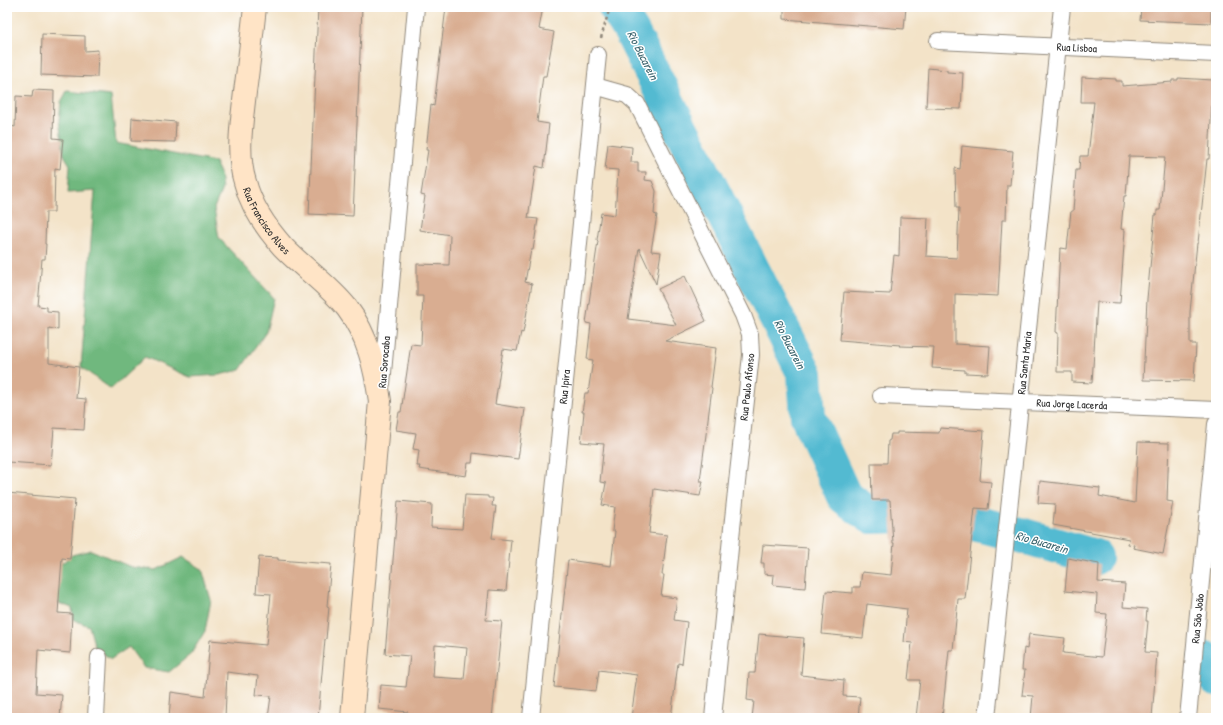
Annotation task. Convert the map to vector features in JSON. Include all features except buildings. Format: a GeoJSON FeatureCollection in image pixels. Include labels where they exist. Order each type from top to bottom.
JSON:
{"type":"FeatureCollection","features":[{"type":"Feature","properties":{"kind":"main road","name":"Rua Francisco Alves"},"geometry":{"type":"LineString","coordinates":[[255,7],[241,130],[241,158],[245,182],[268,229],[284,247],[328,288],[346,308],[359,326],[369,348],[376,371],[380,401]]}},
{"type":"Feature","properties":{"kind":"main road","name":"Rua Sorocaba"},"geometry":{"type":"LineString","coordinates":[[352,718],[380,401]]}},
{"type":"Feature","properties":{"kind":"street","name":"Rua Sorocaba"},"geometry":{"type":"LineString","coordinates":[[380,401],[416,7]]}},
{"type":"Feature","properties":{"kind":"street","name":"Rua Santa Maria"},"geometry":{"type":"LineString","coordinates":[[987,718],[1062,7]]}},
{"type":"Feature","properties":{"kind":"street","name":"Rua Lisboa"},"geometry":{"type":"LineString","coordinates":[[938,41],[1216,54]]}},
{"type":"Feature","properties":{"kind":"street","name":"Rua Ipira"},"geometry":{"type":"LineString","coordinates":[[531,718],[598,55]]}},
{"type":"Feature","properties":{"kind":"street","name":"Rua Paulo Afonso"},"geometry":{"type":"LineString","coordinates":[[595,86],[627,95],[637,104],[743,315],[750,334],[751,356],[713,718]]}},
{"type":"Feature","properties":{"kind":"street","name":"Rua Jorge Lacerda"},"geometry":{"type":"LineString","coordinates":[[881,396],[1216,410]]}},
{"type":"Feature","properties":{"kind":"street","name":"Rua São João"},"geometry":{"type":"LineString","coordinates":[[1188,718],[1216,424]]}},
{"type":"Feature","properties":{"kind":"street"},"geometry":{"type":"LineString","coordinates":[[96,718],[99,657]]}},
{"type":"Feature","properties":{"kind":"path"},"geometry":{"type":"LineString","coordinates":[[604,25],[610,7]]}},
{"type":"Feature","properties":{"kind":"green space"},"geometry":{"type":"Polygon","coordinates":[[[67,91],[111,96],[116,143],[215,162],[220,173],[222,189],[214,208],[219,238],[274,298],[266,332],[240,370],[219,375],[190,377],[145,357],[111,389],[81,367],[95,191],[68,193],[70,165],[64,155],[59,120],[61,102],[67,91]]]}},
{"type":"Feature","properties":{"kind":"green space"},"geometry":{"type":"Polygon","coordinates":[[[91,550],[131,567],[156,570],[183,557],[202,569],[211,600],[205,631],[191,654],[169,672],[144,668],[129,647],[111,659],[95,648],[89,626],[74,620],[72,608],[56,602],[50,573],[72,555],[91,550]]]}},
{"type":"Feature","properties":{"kind":"waterway","name":"Rio Bucarein"},"geometry":{"type":"LineString","coordinates":[[616,7],[631,31],[805,374],[808,417],[844,496],[871,516],[940,514],[1024,536],[1095,557]]}},
{"type":"Feature","properties":{"kind":"waterway","name":"Rio Bucarein"},"geometry":{"type":"LineString","coordinates":[[1206,659],[1216,679]]}}]}
